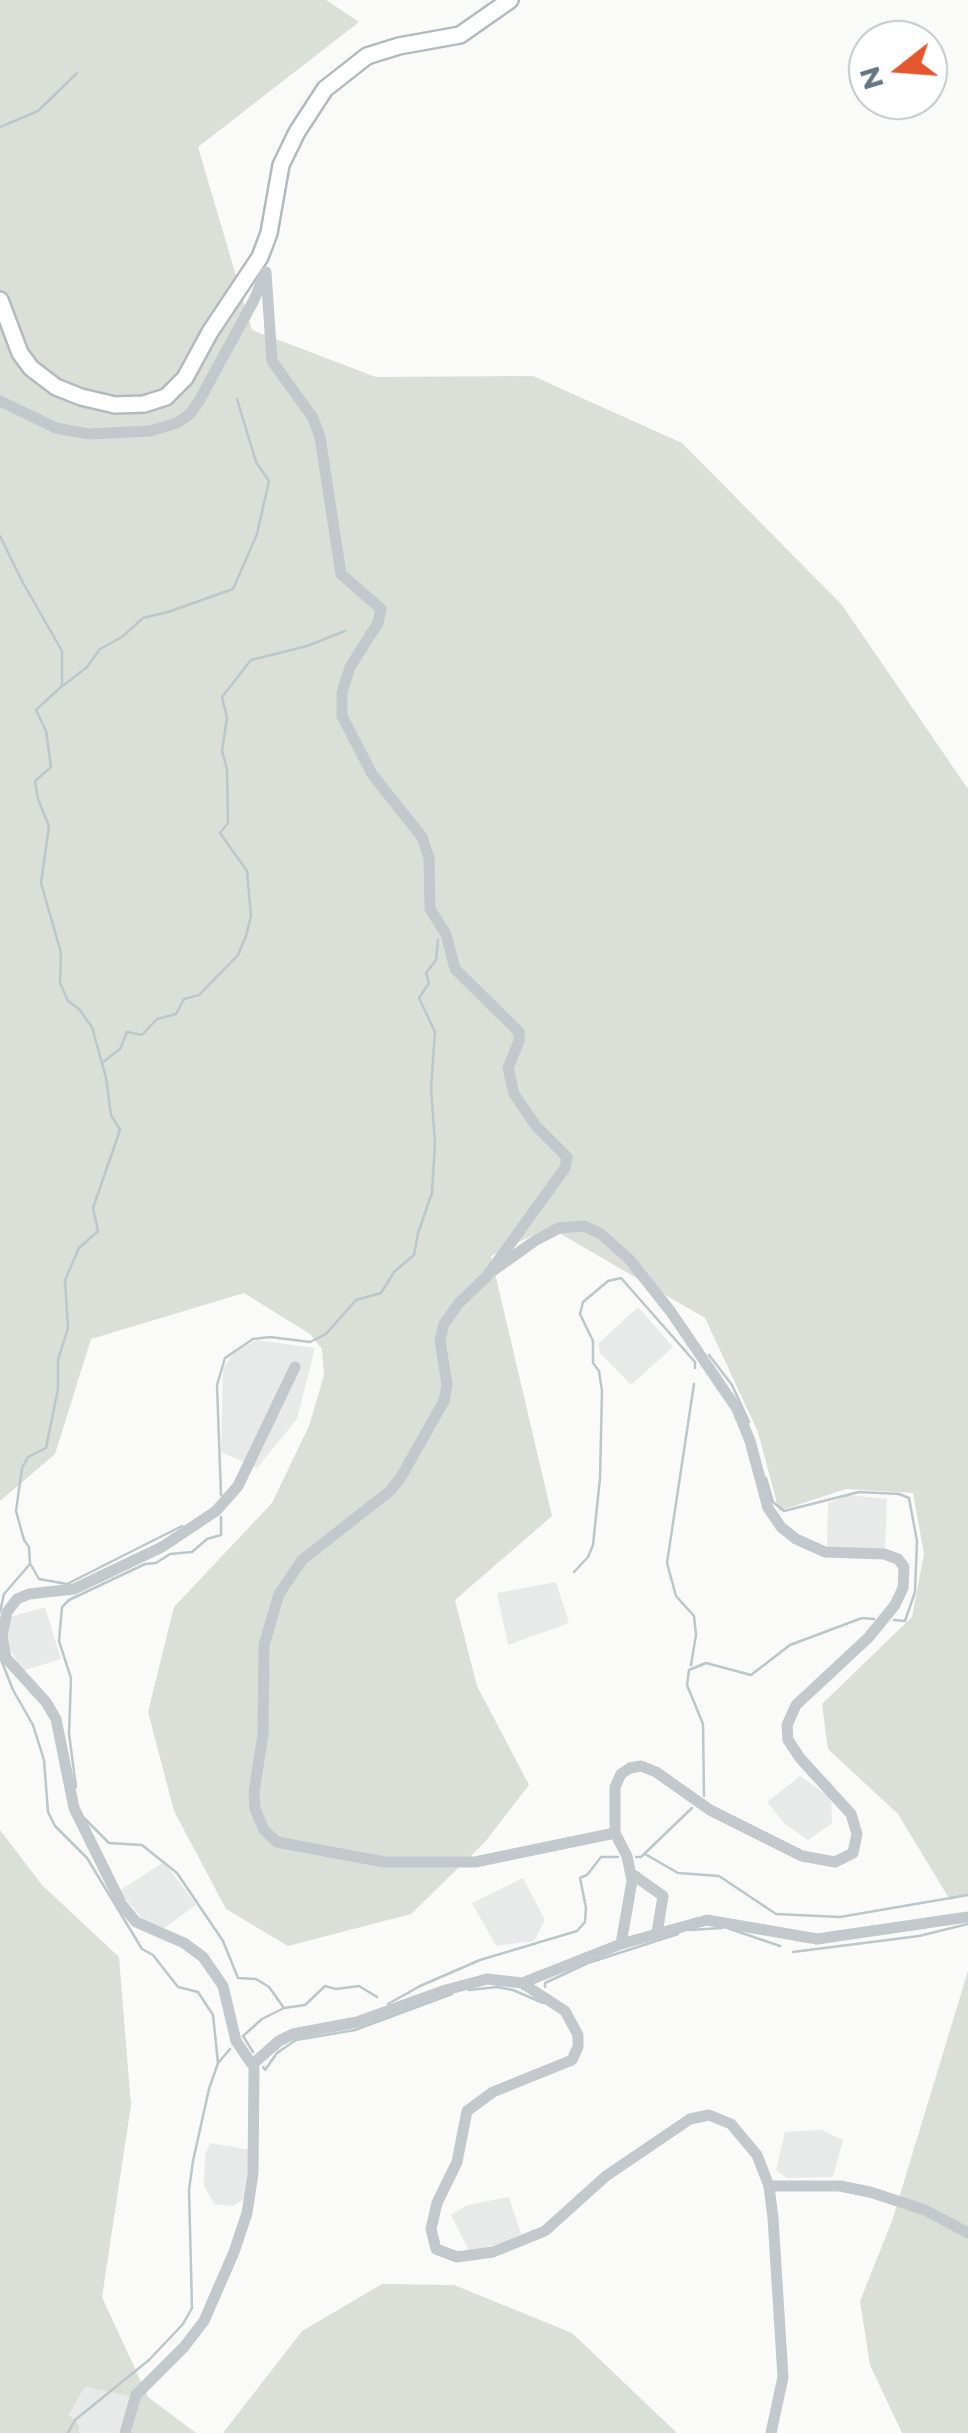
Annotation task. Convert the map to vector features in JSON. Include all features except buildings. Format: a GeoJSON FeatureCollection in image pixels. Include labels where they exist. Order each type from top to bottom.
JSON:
{"type":"FeatureCollection","features":[{"type":"Feature","properties":{"kind":"street"},"geometry":{"type":"LineString","coordinates":[[510,0],[460,35],[386,49],[355,63],[318,97],[283,153],[266,244],[266,272],[272,362],[317,428],[341,574],[378,604],[382,612],[350,667],[342,693],[342,716],[372,774],[422,837],[428,858],[430,909],[446,934],[452,963],[460,976],[518,1032],[519,1041],[508,1068],[514,1094],[536,1126],[567,1157],[565,1168],[486,1276],[444,1324],[440,1340],[447,1385],[444,1401],[401,1477],[390,1491],[302,1560],[279,1594],[264,1645],[263,1734],[254,1792],[256,1815],[264,1830],[282,1844],[365,1860],[476,1862],[615,1834]]}},
{"type":"Feature","properties":{"kind":"street"},"geometry":{"type":"LineString","coordinates":[[0,300],[20,353],[48,382],[98,402],[130,406],[156,402],[173,392],[185,378],[266,244]]}},
{"type":"Feature","properties":{"kind":"street"},"geometry":{"type":"LineString","coordinates":[[0,401],[31,418],[71,432],[132,433],[177,423],[199,401],[266,272]]}},
{"type":"Feature","properties":{"kind":"street"},"geometry":{"type":"LineString","coordinates":[[486,1276],[559,1228],[584,1226],[601,1234],[629,1259],[671,1312],[736,1409],[750,1441],[768,1508],[781,1526],[796,1539],[825,1552],[884,1554],[898,1559],[904,1567],[902,1592],[895,1605],[868,1638],[796,1706],[786,1725],[788,1740],[800,1758],[851,1814],[857,1834],[850,1856],[835,1862],[802,1856],[710,1810],[656,1772],[641,1766],[624,1771],[616,1782],[615,1834],[632,1874],[621,1944]]}},
{"type":"Feature","properties":{"kind":"street"},"geometry":{"type":"LineString","coordinates":[[125,2433],[138,2392],[184,2347],[204,2321],[234,2252],[247,2213],[253,2173],[253,2064],[236,2040],[223,1986],[203,1958],[184,1943],[136,1922],[122,1905],[77,1816],[53,1713],[6,1658],[2,1636],[7,1612],[19,1597],[74,1589],[162,1547],[216,1511],[238,1486],[296,1367]]}},
{"type":"Feature","properties":{"kind":"street"},"geometry":{"type":"LineString","coordinates":[[632,1874],[662,1896],[656,1933]]}},
{"type":"Feature","properties":{"kind":"street"},"geometry":{"type":"LineString","coordinates":[[522,1983],[621,1944],[707,1920],[828,1939],[968,1916]]}},
{"type":"Feature","properties":{"kind":"street"},"geometry":{"type":"LineString","coordinates":[[253,2064],[279,2041],[299,2032],[376,2017],[476,1981],[497,1978],[522,1983],[569,2015],[576,2028],[577,2052],[561,2067],[493,2092],[469,2108],[456,2162],[432,2217],[431,2236],[436,2249],[457,2257],[474,2256],[541,2234],[606,2176],[682,2124],[704,2115],[718,2116],[738,2129],[758,2155],[769,2186],[783,2358],[780,2401],[771,2433]]}},
{"type":"Feature","properties":{"kind":"street"},"geometry":{"type":"LineString","coordinates":[[769,2186],[840,2186],[870,2192],[925,2210],[968,2233]]}},
{"type":"Feature","properties":{"kind":"shaded area"},"geometry":{"type":"Polygon","coordinates":[[[0,0],[326,0],[359,22],[198,147],[252,330],[376,377],[533,376],[682,443],[842,605],[968,789],[968,1894],[950,1900],[898,1814],[828,1749],[822,1704],[912,1617],[924,1554],[913,1493],[846,1489],[779,1511],[758,1432],[705,1318],[549,1227],[491,1256],[552,1516],[455,1600],[477,1686],[529,1785],[485,1842],[411,1914],[288,1946],[226,1909],[174,1811],[148,1712],[174,1607],[272,1503],[309,1426],[324,1375],[322,1349],[310,1334],[244,1293],[91,1339],[55,1454],[0,1501],[0,0]]]}},
{"type":"Feature","properties":{"kind":"shaded area"},"geometry":{"type":"Polygon","coordinates":[[[638,1307],[673,1347],[631,1385],[600,1353],[598,1344],[638,1307]]]}},
{"type":"Feature","properties":{"kind":"shaded area"},"geometry":{"type":"Polygon","coordinates":[[[257,1340],[315,1348],[297,1419],[257,1468],[221,1452],[223,1369],[233,1353],[257,1340]]]}},
{"type":"Feature","properties":{"kind":"shaded area"},"geometry":{"type":"Polygon","coordinates":[[[849,1495],[887,1499],[885,1551],[827,1548],[828,1503],[849,1495]]]}},
{"type":"Feature","properties":{"kind":"shaded area"},"geometry":{"type":"Polygon","coordinates":[[[556,1582],[569,1623],[508,1645],[497,1593],[556,1582]]]}},
{"type":"Feature","properties":{"kind":"shaded area"},"geometry":{"type":"Polygon","coordinates":[[[45,1607],[61,1659],[22,1671],[6,1642],[10,1617],[45,1607]]]}},
{"type":"Feature","properties":{"kind":"shaded area"},"geometry":{"type":"Polygon","coordinates":[[[800,1776],[831,1798],[832,1823],[808,1840],[784,1823],[767,1802],[800,1776]]]}},
{"type":"Feature","properties":{"kind":"shaded area"},"geometry":{"type":"Polygon","coordinates":[[[0,1830],[42,1885],[119,1957],[131,2105],[102,2297],[148,2397],[196,2433],[122,2433],[130,2396],[85,2387],[69,2415],[79,2425],[79,2433],[0,2433],[0,1830]]]}},
{"type":"Feature","properties":{"kind":"shaded area"},"geometry":{"type":"Polygon","coordinates":[[[164,1862],[196,1905],[163,1929],[144,1921],[119,1891],[164,1862]]]}},
{"type":"Feature","properties":{"kind":"shaded area"},"geometry":{"type":"Polygon","coordinates":[[[523,1878],[545,1920],[534,1941],[496,1946],[472,1903],[523,1878]]]}},
{"type":"Feature","properties":{"kind":"shaded area"},"geometry":{"type":"Polygon","coordinates":[[[968,1971],[968,2433],[902,2433],[870,2365],[860,2301],[892,2221],[968,1971]]]}},
{"type":"Feature","properties":{"kind":"shaded area"},"geometry":{"type":"Polygon","coordinates":[[[822,2130],[843,2140],[833,2177],[787,2178],[776,2170],[785,2132],[822,2130]]]}},
{"type":"Feature","properties":{"kind":"shaded area"},"geometry":{"type":"Polygon","coordinates":[[[210,2143],[250,2150],[243,2200],[233,2206],[214,2204],[204,2186],[205,2155],[210,2143]]]}},
{"type":"Feature","properties":{"kind":"shaded area"},"geometry":{"type":"Polygon","coordinates":[[[509,2197],[521,2234],[469,2251],[451,2215],[467,2205],[509,2197]]]}},
{"type":"Feature","properties":{"kind":"shaded area"},"geometry":{"type":"Polygon","coordinates":[[[382,2284],[454,2285],[572,2333],[677,2433],[223,2433],[302,2331],[382,2284]]]}},
{"type":"Feature","properties":{"kind":"shaded area"},"geometry":{"type":"Polygon","coordinates":[[[85,2387],[131,2396],[122,2433],[79,2433],[79,2425],[69,2416],[85,2387]]]}},
{"type":"Feature","properties":{"kind":"waterway"},"geometry":{"type":"LineString","coordinates":[[0,127],[38,111],[77,73]]}},
{"type":"Feature","properties":{"kind":"waterway"},"geometry":{"type":"LineString","coordinates":[[64,685],[87,667],[100,649],[122,637],[143,618],[233,589],[257,534],[269,481],[256,462],[237,399]]}},
{"type":"Feature","properties":{"kind":"waterway"},"geometry":{"type":"LineString","coordinates":[[0,536],[62,651],[62,686],[36,710],[46,731],[51,767],[35,781],[49,826],[41,883],[61,953],[60,983],[68,1001],[92,1027],[111,1115],[120,1130],[93,1208],[98,1231],[79,1248],[65,1280],[68,1328],[58,1360],[58,1389],[46,1448],[28,1457],[22,1468],[16,1511],[29,1547],[30,1564],[4,1594],[0,1612]]}},
{"type":"Feature","properties":{"kind":"waterway"},"geometry":{"type":"LineString","coordinates":[[102,1063],[120,1049],[127,1032],[142,1035],[157,1019],[176,1014],[184,999],[199,995],[238,955],[246,936],[251,916],[247,871],[220,833],[228,823],[227,769],[222,751],[227,718],[222,697],[251,660],[307,646],[345,631]]}},
{"type":"Feature","properties":{"kind":"waterway"},"geometry":{"type":"LineString","coordinates":[[221,1495],[217,1385],[225,1358],[253,1339],[310,1342],[326,1334],[356,1300],[381,1293],[394,1272],[414,1255],[432,1193],[435,1143],[431,1088],[435,1032],[419,998],[429,983],[426,973],[436,960],[438,940]]}},
{"type":"Feature","properties":{"kind":"waterway"},"geometry":{"type":"LineString","coordinates":[[574,1572],[593,1545],[600,1478],[602,1391],[599,1371],[593,1363],[593,1341],[580,1314],[583,1302],[608,1281],[621,1278],[695,1362],[695,1368]]}},
{"type":"Feature","properties":{"kind":"waterway"},"geometry":{"type":"LineString","coordinates":[[709,1355],[732,1385],[749,1422]]}},
{"type":"Feature","properties":{"kind":"waterway"},"geometry":{"type":"LineString","coordinates":[[691,1665],[696,1635],[694,1616],[676,1596],[667,1563],[694,1384]]}},
{"type":"Feature","properties":{"kind":"waterway"},"geometry":{"type":"LineString","coordinates":[[766,1478],[773,1502],[784,1511],[859,1492],[909,1498],[917,1541],[915,1592],[905,1621],[894,1620]]}},
{"type":"Feature","properties":{"kind":"waterway"},"geometry":{"type":"LineString","coordinates":[[76,1787],[69,1734],[71,1678],[59,1641],[62,1607],[145,1564],[156,1563],[170,1554],[192,1552],[207,1539],[221,1535],[221,1517]]}},
{"type":"Feature","properties":{"kind":"waterway"},"geometry":{"type":"LineString","coordinates":[[31,1565],[39,1579],[67,1584],[182,1526]]}},
{"type":"Feature","properties":{"kind":"waterway"},"geometry":{"type":"LineString","coordinates":[[704,1796],[703,1724],[687,1685],[689,1670],[706,1663],[751,1675],[790,1645],[862,1618],[874,1619]]}},
{"type":"Feature","properties":{"kind":"waterway"},"geometry":{"type":"LineString","coordinates":[[0,1657],[33,1725],[44,1760],[48,1812],[55,1826],[87,1858],[142,1949],[153,1955],[178,1987],[198,1992],[213,2015],[218,2063]]}},
{"type":"Feature","properties":{"kind":"waterway"},"geometry":{"type":"LineString","coordinates":[[636,1857],[641,1857],[692,1808]]}},
{"type":"Feature","properties":{"kind":"waterway"},"geometry":{"type":"LineString","coordinates":[[84,1818],[109,1843],[142,1845],[177,1873],[223,1941],[238,1978],[256,1979],[269,1987],[284,2008]]}},
{"type":"Feature","properties":{"kind":"waterway"},"geometry":{"type":"LineString","coordinates":[[645,1854],[678,1873],[719,1876],[776,1914],[840,1917],[968,1895]]}},
{"type":"Feature","properties":{"kind":"waterway"},"geometry":{"type":"LineString","coordinates":[[388,2004],[480,1960],[577,1931],[585,1922],[586,1908],[580,1878],[601,1857],[618,1857]]}},
{"type":"Feature","properties":{"kind":"waterway"},"geometry":{"type":"LineString","coordinates":[[793,1952],[919,1936],[968,1924]]}},
{"type":"Feature","properties":{"kind":"waterway"},"geometry":{"type":"LineString","coordinates":[[690,1930],[722,1928]]}},
{"type":"Feature","properties":{"kind":"waterway"},"geometry":{"type":"LineString","coordinates":[[730,1929],[780,1946]]}},
{"type":"Feature","properties":{"kind":"waterway"},"geometry":{"type":"LineString","coordinates":[[545,1987],[545,1983],[588,1963],[678,1934]]}},
{"type":"Feature","properties":{"kind":"waterway"},"geometry":{"type":"LineString","coordinates":[[253,2052],[243,2036],[262,2019],[284,2008],[305,2005],[325,1986],[359,1986],[377,1997]]}},
{"type":"Feature","properties":{"kind":"waterway"},"geometry":{"type":"LineString","coordinates":[[469,1990],[497,1987],[543,2003]]}},
{"type":"Feature","properties":{"kind":"waterway"},"geometry":{"type":"LineString","coordinates":[[263,2067],[265,2070],[277,2053],[296,2040],[355,2030],[452,1994]]}},
{"type":"Feature","properties":{"kind":"waterway"},"geometry":{"type":"LineString","coordinates":[[68,2433],[75,2420],[149,2360],[183,2324],[192,2308],[189,2190],[193,2161],[209,2089],[218,2063],[230,2049]]}}]}
